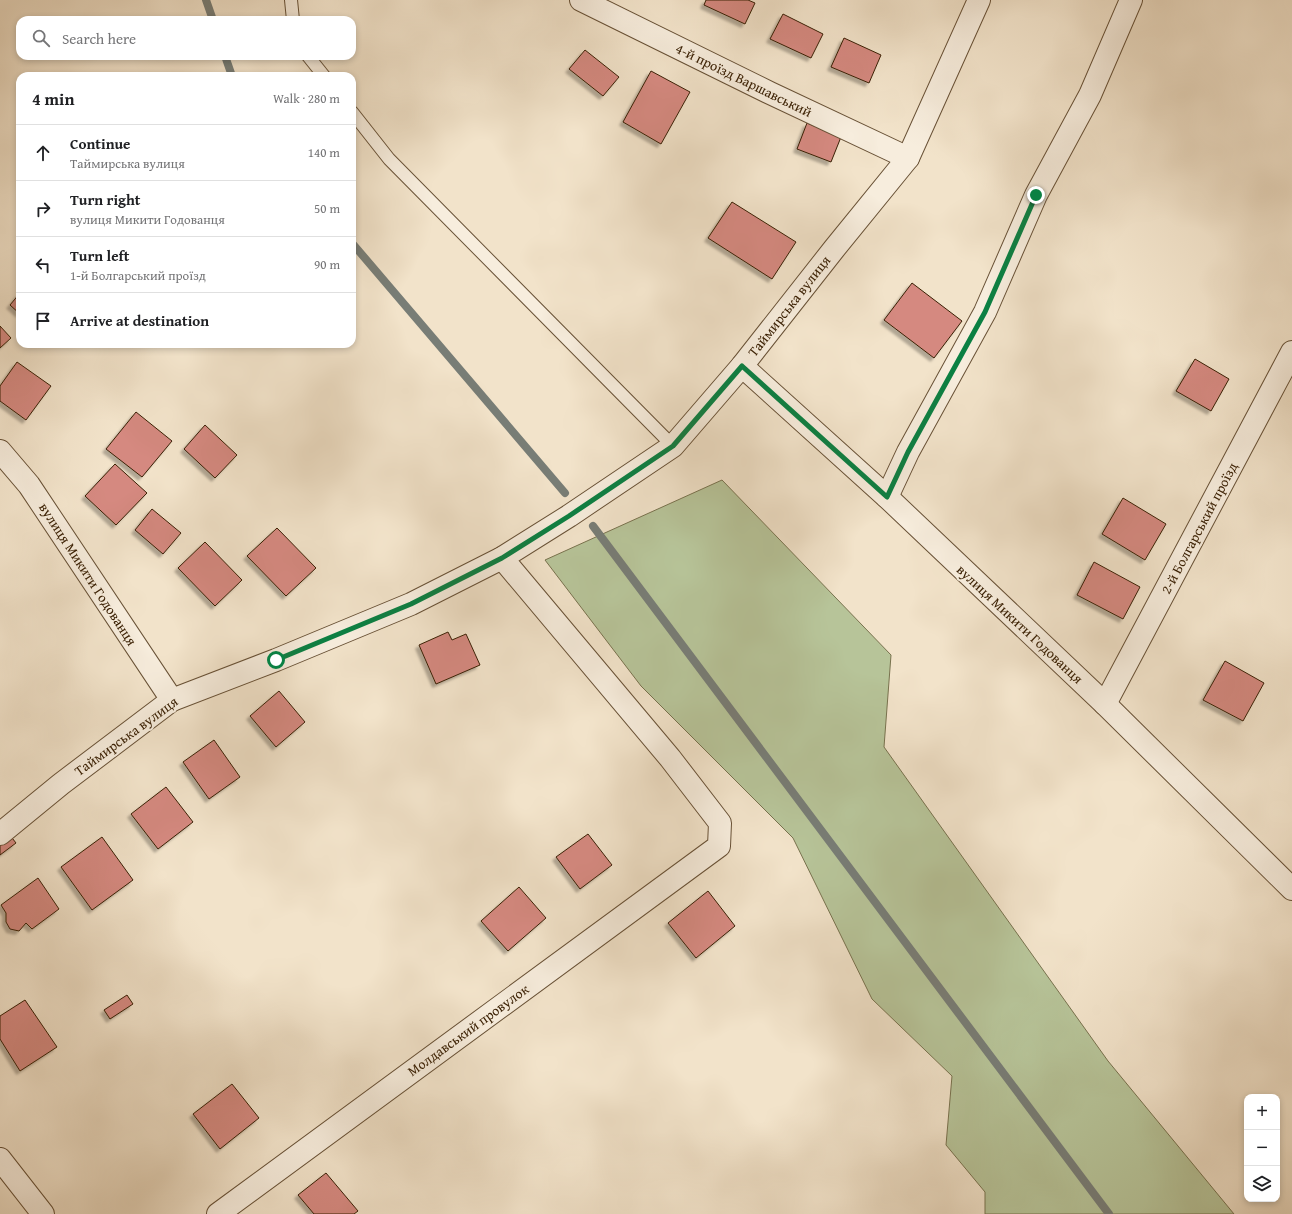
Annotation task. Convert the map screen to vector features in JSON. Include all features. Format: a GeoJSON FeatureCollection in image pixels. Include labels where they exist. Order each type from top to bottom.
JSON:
{"type":"FeatureCollection","features":[{"type":"Feature","properties":{"kind":"street","name":"4-й проїзд Варшавський"},"geometry":{"type":"LineString","coordinates":[[581,0],[770,94],[908,158]]}},
{"type":"Feature","properties":{"kind":"street","name":"Таймирська вулиця"},"geometry":{"type":"LineString","coordinates":[[0,834],[62,784],[172,700],[276,660],[411,604],[502,558],[569,516],[673,446],[742,366],[908,158],[979,0]]}},
{"type":"Feature","properties":{"kind":"street"},"geometry":{"type":"LineString","coordinates":[[887,497],[908,452],[985,312],[1036,195],[1090,95],[1131,0]]}},
{"type":"Feature","properties":{"kind":"street","name":"2-й Болгарський проїзд"},"geometry":{"type":"LineString","coordinates":[[1105,704],[1292,352]]}},
{"type":"Feature","properties":{"kind":"street","name":"вулиця Микити Годованця"},"geometry":{"type":"LineString","coordinates":[[742,366],[887,497],[1105,704],[1292,889]]}},
{"type":"Feature","properties":{"kind":"street","name":"вулиця Микити Годованця"},"geometry":{"type":"LineString","coordinates":[[0,451],[29,485],[172,700]]}},
{"type":"Feature","properties":{"kind":"street","name":"Молдавський провулок"},"geometry":{"type":"LineString","coordinates":[[218,1214],[719,846],[720,823],[670,758],[502,558]]}},
{"type":"Feature","properties":{"kind":"street"},"geometry":{"type":"LineString","coordinates":[[0,1159],[43,1214]]}},
{"type":"Feature","properties":{"kind":"lane"},"geometry":{"type":"LineString","coordinates":[[291,0],[293,16]]}},
{"type":"Feature","properties":{"kind":"lane"},"geometry":{"type":"LineString","coordinates":[[311,60],[321,72]]}},
{"type":"Feature","properties":{"kind":"lane"},"geometry":{"type":"LineString","coordinates":[[356,117],[389,159],[673,446]]}},
{"type":"Feature","properties":{"kind":"green space"},"geometry":{"type":"Polygon","coordinates":[[[722,480],[891,655],[884,747],[1108,1061],[1234,1214],[985,1214],[985,1192],[946,1145],[952,1076],[872,999],[793,838],[641,686],[545,560],[722,480]]]}},
{"type":"Feature","properties":{"kind":"building"},"geometry":{"type":"Polygon","coordinates":[[[706,0],[748,0],[755,3],[745,24],[704,5],[706,0]]]}},
{"type":"Feature","properties":{"kind":"building"},"geometry":{"type":"Polygon","coordinates":[[[783,14],[823,34],[811,58],[770,39],[783,14]]]}},
{"type":"Feature","properties":{"kind":"building"},"geometry":{"type":"Polygon","coordinates":[[[844,38],[881,55],[869,83],[831,67],[844,38]]]}},
{"type":"Feature","properties":{"kind":"building"},"geometry":{"type":"Polygon","coordinates":[[[585,50],[619,77],[603,96],[569,69],[585,50]]]}},
{"type":"Feature","properties":{"kind":"building"},"geometry":{"type":"Polygon","coordinates":[[[651,71],[690,92],[661,144],[623,122],[651,71]]]}},
{"type":"Feature","properties":{"kind":"building"},"geometry":{"type":"Polygon","coordinates":[[[807,123],[841,137],[831,162],[797,149],[807,123]]]}},
{"type":"Feature","properties":{"kind":"building"},"geometry":{"type":"Polygon","coordinates":[[[732,202],[796,242],[772,279],[708,238],[732,202]]]}},
{"type":"Feature","properties":{"kind":"building"},"geometry":{"type":"Polygon","coordinates":[[[912,283],[962,321],[934,358],[884,320],[912,283]]]}},
{"type":"Feature","properties":{"kind":"building"},"geometry":{"type":"Polygon","coordinates":[[[16,298],[16,310],[10,305],[16,298]]]}},
{"type":"Feature","properties":{"kind":"building"},"geometry":{"type":"Polygon","coordinates":[[[0,326],[11,338],[0,348],[0,326]]]}},
{"type":"Feature","properties":{"kind":"building"},"geometry":{"type":"Polygon","coordinates":[[[1195,359],[1229,379],[1211,411],[1176,391],[1195,359]]]}},
{"type":"Feature","properties":{"kind":"building"},"geometry":{"type":"Polygon","coordinates":[[[17,362],[51,386],[26,420],[0,401],[0,386],[17,362]]]}},
{"type":"Feature","properties":{"kind":"building"},"geometry":{"type":"Polygon","coordinates":[[[136,412],[172,441],[142,477],[106,449],[136,412]]]}},
{"type":"Feature","properties":{"kind":"building"},"geometry":{"type":"Polygon","coordinates":[[[205,425],[237,455],[215,478],[184,449],[205,425]]]}},
{"type":"Feature","properties":{"kind":"building"},"geometry":{"type":"Polygon","coordinates":[[[115,464],[147,493],[116,525],[85,496],[115,464]]]}},
{"type":"Feature","properties":{"kind":"building"},"geometry":{"type":"Polygon","coordinates":[[[1123,498],[1166,524],[1145,560],[1102,534],[1123,498]]]}},
{"type":"Feature","properties":{"kind":"building"},"geometry":{"type":"Polygon","coordinates":[[[152,509],[181,533],[163,554],[135,530],[152,509]]]}},
{"type":"Feature","properties":{"kind":"building"},"geometry":{"type":"Polygon","coordinates":[[[277,528],[316,568],[286,596],[247,556],[277,528]]]}},
{"type":"Feature","properties":{"kind":"building"},"geometry":{"type":"Polygon","coordinates":[[[205,542],[242,580],[215,606],[178,568],[205,542]]]}},
{"type":"Feature","properties":{"kind":"building"},"geometry":{"type":"Polygon","coordinates":[[[1094,562],[1140,587],[1123,619],[1077,595],[1094,562]]]}},
{"type":"Feature","properties":{"kind":"building"},"geometry":{"type":"Polygon","coordinates":[[[448,632],[452,640],[466,634],[480,665],[436,684],[419,645],[448,632]]]}},
{"type":"Feature","properties":{"kind":"building"},"geometry":{"type":"Polygon","coordinates":[[[1225,661],[1264,683],[1243,721],[1203,700],[1225,661]]]}},
{"type":"Feature","properties":{"kind":"building"},"geometry":{"type":"Polygon","coordinates":[[[279,691],[305,722],[276,747],[250,716],[279,691]]]}},
{"type":"Feature","properties":{"kind":"building"},"geometry":{"type":"Polygon","coordinates":[[[214,740],[240,777],[209,799],[183,762],[214,740]]]}},
{"type":"Feature","properties":{"kind":"building"},"geometry":{"type":"Polygon","coordinates":[[[166,787],[193,822],[158,849],[131,814],[166,787]]]}},
{"type":"Feature","properties":{"kind":"building"},"geometry":{"type":"Polygon","coordinates":[[[9,834],[16,843],[0,855],[0,840],[9,834]]]}},
{"type":"Feature","properties":{"kind":"building"},"geometry":{"type":"Polygon","coordinates":[[[588,834],[612,865],[580,889],[556,857],[588,834]]]}},
{"type":"Feature","properties":{"kind":"building"},"geometry":{"type":"Polygon","coordinates":[[[102,837],[133,880],[92,910],[61,867],[102,837]]]}},
{"type":"Feature","properties":{"kind":"building"},"geometry":{"type":"Polygon","coordinates":[[[38,878],[59,909],[32,929],[26,923],[19,931],[10,929],[6,922],[6,913],[1,905],[38,878]]]}},
{"type":"Feature","properties":{"kind":"building"},"geometry":{"type":"Polygon","coordinates":[[[519,887],[546,918],[508,951],[481,921],[519,887]]]}},
{"type":"Feature","properties":{"kind":"building"},"geometry":{"type":"Polygon","coordinates":[[[708,891],[735,926],[696,958],[668,923],[708,891]]]}},
{"type":"Feature","properties":{"kind":"building"},"geometry":{"type":"Polygon","coordinates":[[[127,995],[133,1004],[110,1019],[104,1010],[127,995]]]}},
{"type":"Feature","properties":{"kind":"building"},"geometry":{"type":"Polygon","coordinates":[[[25,1000],[57,1047],[20,1071],[0,1039],[0,1016],[25,1000]]]}},
{"type":"Feature","properties":{"kind":"building"},"geometry":{"type":"Polygon","coordinates":[[[232,1084],[259,1118],[220,1149],[193,1114],[232,1084]]]}},
{"type":"Feature","properties":{"kind":"building"},"geometry":{"type":"Polygon","coordinates":[[[326,1173],[358,1211],[354,1214],[314,1214],[298,1195],[326,1173]]]}},
{"type":"Feature","properties":{"kind":"waterway"},"geometry":{"type":"LineString","coordinates":[[206,0],[212,16]]}},
{"type":"Feature","properties":{"kind":"waterway"},"geometry":{"type":"LineString","coordinates":[[226,60],[231,72]]}},
{"type":"Feature","properties":{"kind":"waterway"},"geometry":{"type":"LineString","coordinates":[[356,248],[565,493]]}},
{"type":"Feature","properties":{"kind":"waterway"},"geometry":{"type":"LineString","coordinates":[[593,526],[1109,1214]]}},
{"type":"Feature","properties":{"kind":"route"},"geometry":{"type":"LineString","coordinates":[[276,660],[411,604],[502,558],[569,516],[673,446],[742,366],[887,497],[908,452],[985,312],[1036,195]]}}]}
